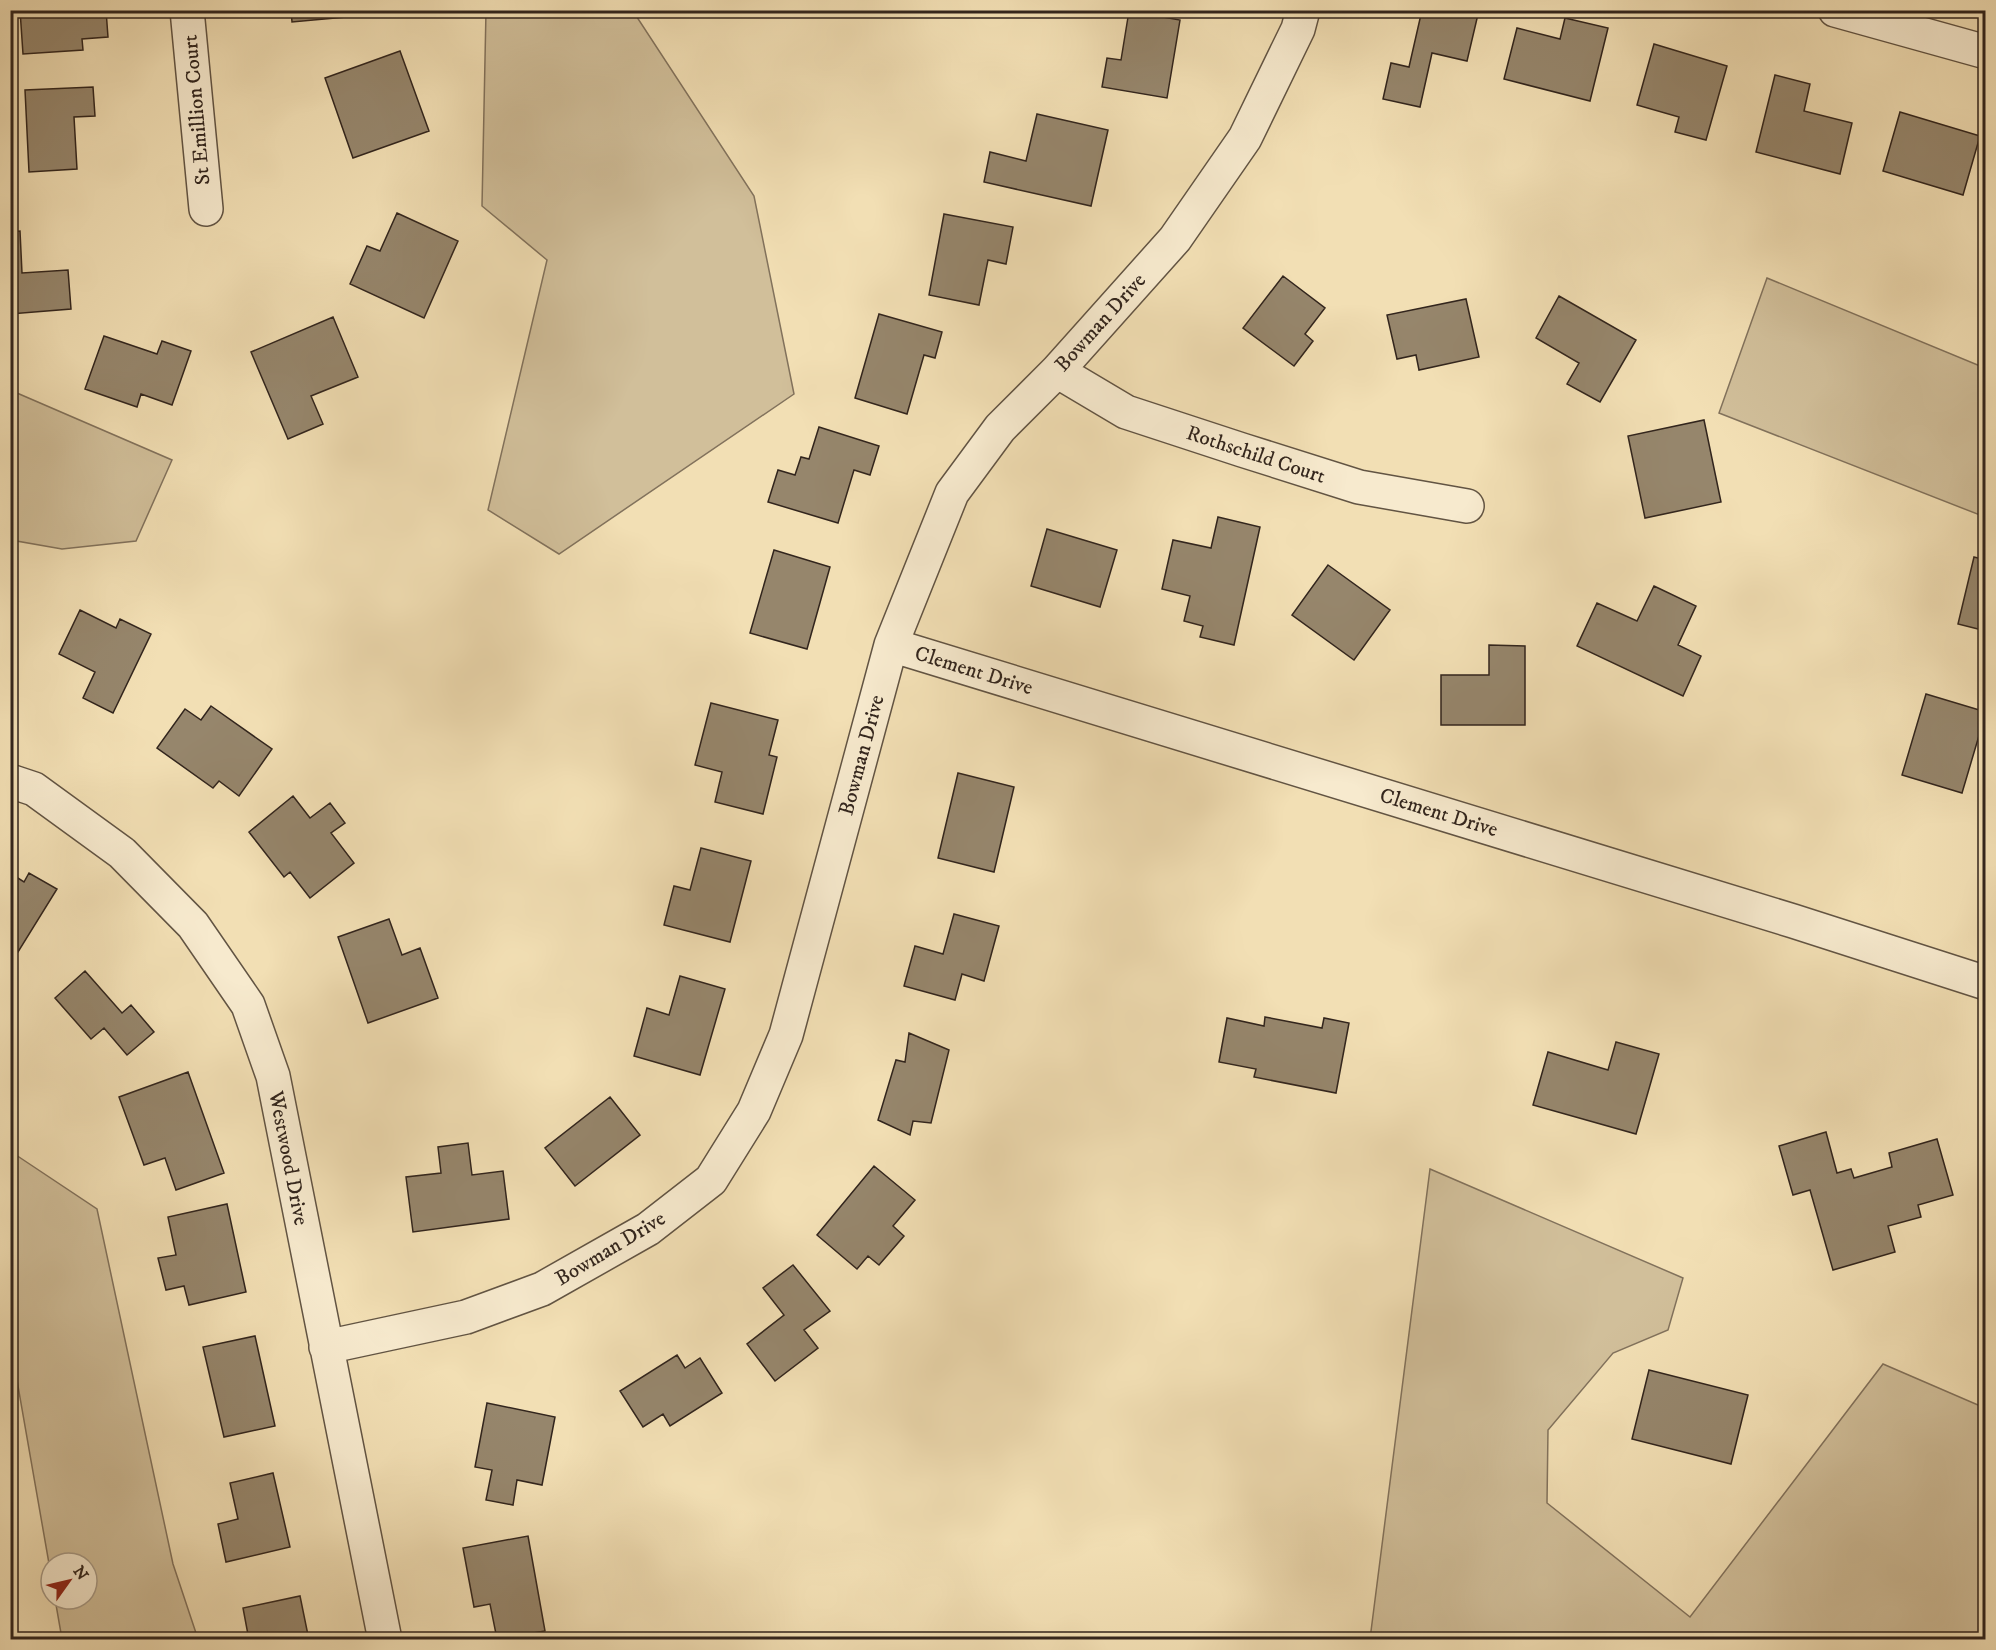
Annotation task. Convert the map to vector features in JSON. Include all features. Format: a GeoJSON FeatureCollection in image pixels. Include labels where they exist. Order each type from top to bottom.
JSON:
{"type":"FeatureCollection","features":[{"type":"Feature","properties":{"kind":"street","name":"St Emillion Court"},"geometry":{"type":"LineString","coordinates":[[187,10],[206,209]]}},
{"type":"Feature","properties":{"kind":"street","name":"Bowman Drive"},"geometry":{"type":"LineString","coordinates":[[326,1347],[466,1317],[542,1288],[648,1229],[711,1180],[754,1111],[786,1035],[891,645],[952,493],[1000,428],[1057,371],[1175,239],[1245,138],[1298,29],[1303,10]]}},
{"type":"Feature","properties":{"kind":"street"},"geometry":{"type":"LineString","coordinates":[[1835,10],[1986,52]]}},
{"type":"Feature","properties":{"kind":"street","name":"Rothschild Court"},"geometry":{"type":"LineString","coordinates":[[1057,371],[1126,412],[1359,487],[1467,506]]}},
{"type":"Feature","properties":{"kind":"street","name":"Clement Drive"},"geometry":{"type":"LineString","coordinates":[[891,645],[1837,934],[1986,983]]}},
{"type":"Feature","properties":{"kind":"street","name":"Westwood Drive"},"geometry":{"type":"LineString","coordinates":[[10,781],[34,789],[122,853],[193,925],[248,1005],[273,1076],[385,1640]]}},
{"type":"Feature","properties":{"kind":"shaded area"},"geometry":{"type":"Polygon","coordinates":[[[486,11],[633,11],[754,196],[794,394],[559,554],[488,510],[547,260],[482,206],[486,11]]]}},
{"type":"Feature","properties":{"kind":"shaded area"},"geometry":{"type":"Polygon","coordinates":[[[1767,278],[1985,368],[1985,517],[1719,413],[1767,278]]]}},
{"type":"Feature","properties":{"kind":"shaded area"},"geometry":{"type":"Polygon","coordinates":[[[10,390],[172,460],[136,541],[62,549],[11,540],[10,390]]]}},
{"type":"Feature","properties":{"kind":"shaded area"},"geometry":{"type":"Polygon","coordinates":[[[10,1151],[97,1209],[173,1564],[198,1639],[62,1639],[57,1611],[99,1611],[99,1551],[47,1551],[11,1346],[10,1151]]]}},
{"type":"Feature","properties":{"kind":"shaded area"},"geometry":{"type":"Polygon","coordinates":[[[1430,1169],[1683,1278],[1668,1330],[1613,1353],[1548,1430],[1547,1503],[1690,1617],[1883,1364],[1985,1408],[1985,1639],[1370,1639],[1430,1169]]]}},
{"type":"Feature","properties":{"kind":"building"},"geometry":{"type":"Polygon","coordinates":[[[20,10],[106,10],[108,37],[82,39],[83,50],[23,54],[20,10]]]}},
{"type":"Feature","properties":{"kind":"building"},"geometry":{"type":"Polygon","coordinates":[[[291,10],[368,10],[368,15],[292,22],[291,10]]]}},
{"type":"Feature","properties":{"kind":"building"},"geometry":{"type":"Polygon","coordinates":[[[1422,10],[1479,10],[1467,61],[1432,53],[1420,107],[1383,99],[1391,63],[1409,67],[1422,10]]]}},
{"type":"Feature","properties":{"kind":"building"},"geometry":{"type":"Polygon","coordinates":[[[1129,11],[1180,20],[1167,98],[1102,87],[1107,58],[1121,60],[1129,11]]]}},
{"type":"Feature","properties":{"kind":"building"},"geometry":{"type":"Polygon","coordinates":[[[1565,18],[1608,28],[1590,101],[1504,79],[1517,28],[1560,39],[1565,18]]]}},
{"type":"Feature","properties":{"kind":"building"},"geometry":{"type":"Polygon","coordinates":[[[1654,44],[1727,66],[1706,140],[1675,132],[1679,117],[1637,105],[1654,44]]]}},
{"type":"Feature","properties":{"kind":"building"},"geometry":{"type":"Polygon","coordinates":[[[400,51],[429,131],[353,158],[325,78],[400,51]]]}},
{"type":"Feature","properties":{"kind":"building"},"geometry":{"type":"Polygon","coordinates":[[[1775,75],[1810,84],[1804,111],[1852,123],[1840,174],[1756,152],[1775,75]]]}},
{"type":"Feature","properties":{"kind":"building"},"geometry":{"type":"Polygon","coordinates":[[[93,87],[95,116],[74,117],[77,169],[29,172],[25,90],[93,87]]]}},
{"type":"Feature","properties":{"kind":"building"},"geometry":{"type":"Polygon","coordinates":[[[1900,112],[1980,136],[1963,195],[1883,171],[1900,112]]]}},
{"type":"Feature","properties":{"kind":"building"},"geometry":{"type":"Polygon","coordinates":[[[1037,114],[1108,130],[1091,206],[984,182],[990,152],[1026,161],[1037,114]]]}},
{"type":"Feature","properties":{"kind":"building"},"geometry":{"type":"Polygon","coordinates":[[[397,213],[458,241],[424,318],[350,284],[367,246],[380,251],[397,213]]]}},
{"type":"Feature","properties":{"kind":"building"},"geometry":{"type":"Polygon","coordinates":[[[944,214],[1013,227],[1006,264],[988,260],[979,305],[929,295],[944,214]]]}},
{"type":"Feature","properties":{"kind":"building"},"geometry":{"type":"Polygon","coordinates":[[[20,231],[22,273],[68,270],[71,309],[10,314],[10,232],[20,231]]]}},
{"type":"Feature","properties":{"kind":"building"},"geometry":{"type":"Polygon","coordinates":[[[1283,276],[1325,308],[1305,334],[1313,341],[1294,366],[1243,328],[1283,276]]]}},
{"type":"Feature","properties":{"kind":"building"},"geometry":{"type":"Polygon","coordinates":[[[1559,296],[1636,340],[1600,402],[1567,384],[1579,363],[1536,338],[1559,296]]]}},
{"type":"Feature","properties":{"kind":"building"},"geometry":{"type":"Polygon","coordinates":[[[1466,299],[1479,357],[1419,370],[1416,355],[1397,359],[1387,315],[1466,299]]]}},
{"type":"Feature","properties":{"kind":"building"},"geometry":{"type":"Polygon","coordinates":[[[879,314],[942,332],[935,358],[924,355],[907,414],[855,398],[879,314]]]}},
{"type":"Feature","properties":{"kind":"building"},"geometry":{"type":"Polygon","coordinates":[[[333,317],[358,377],[311,396],[323,424],[288,439],[251,352],[333,317]]]}},
{"type":"Feature","properties":{"kind":"building"},"geometry":{"type":"Polygon","coordinates":[[[104,336],[157,354],[162,341],[191,351],[172,405],[141,394],[137,407],[85,389],[104,336]]]}},
{"type":"Feature","properties":{"kind":"building"},"geometry":{"type":"Polygon","coordinates":[[[1704,420],[1721,502],[1645,518],[1628,436],[1704,420]]]}},
{"type":"Feature","properties":{"kind":"building"},"geometry":{"type":"Polygon","coordinates":[[[819,427],[879,446],[870,475],[854,470],[838,523],[768,502],[778,470],[795,475],[801,457],[809,459],[819,427]]]}},
{"type":"Feature","properties":{"kind":"building"},"geometry":{"type":"Polygon","coordinates":[[[1218,517],[1260,527],[1234,645],[1200,637],[1203,626],[1184,621],[1190,596],[1162,589],[1173,540],[1211,548],[1218,517]]]}},
{"type":"Feature","properties":{"kind":"building"},"geometry":{"type":"Polygon","coordinates":[[[1047,529],[1117,550],[1100,607],[1031,586],[1047,529]]]}},
{"type":"Feature","properties":{"kind":"building"},"geometry":{"type":"Polygon","coordinates":[[[774,550],[830,567],[807,649],[750,633],[774,550]]]}},
{"type":"Feature","properties":{"kind":"building"},"geometry":{"type":"Polygon","coordinates":[[[1974,557],[1986,560],[1986,631],[1958,624],[1974,557]]]}},
{"type":"Feature","properties":{"kind":"building"},"geometry":{"type":"Polygon","coordinates":[[[1328,565],[1390,610],[1354,660],[1292,615],[1328,565]]]}},
{"type":"Feature","properties":{"kind":"building"},"geometry":{"type":"Polygon","coordinates":[[[1654,586],[1696,606],[1678,645],[1701,656],[1683,696],[1577,646],[1597,603],[1637,621],[1654,586]]]}},
{"type":"Feature","properties":{"kind":"building"},"geometry":{"type":"Polygon","coordinates":[[[80,610],[116,628],[120,619],[151,634],[113,713],[83,698],[95,672],[59,654],[80,610]]]}},
{"type":"Feature","properties":{"kind":"building"},"geometry":{"type":"Polygon","coordinates":[[[1489,645],[1525,646],[1525,725],[1441,725],[1441,675],[1489,675],[1489,645]]]}},
{"type":"Feature","properties":{"kind":"building"},"geometry":{"type":"Polygon","coordinates":[[[1926,694],[1986,712],[1962,793],[1902,775],[1926,694]]]}},
{"type":"Feature","properties":{"kind":"building"},"geometry":{"type":"Polygon","coordinates":[[[711,703],[778,720],[769,755],[777,757],[763,814],[715,802],[722,772],[695,765],[711,703]]]}},
{"type":"Feature","properties":{"kind":"building"},"geometry":{"type":"Polygon","coordinates":[[[211,706],[272,749],[239,796],[219,781],[213,788],[157,748],[185,709],[201,720],[211,706]]]}},
{"type":"Feature","properties":{"kind":"building"},"geometry":{"type":"Polygon","coordinates":[[[958,773],[1014,787],[994,872],[938,858],[958,773]]]}},
{"type":"Feature","properties":{"kind":"building"},"geometry":{"type":"Polygon","coordinates":[[[293,796],[310,818],[330,803],[345,823],[331,833],[354,863],[310,898],[290,872],[284,877],[249,832],[293,796]]]}},
{"type":"Feature","properties":{"kind":"building"},"geometry":{"type":"Polygon","coordinates":[[[701,848],[751,861],[730,942],[664,925],[674,886],[690,890],[701,848]]]}},
{"type":"Feature","properties":{"kind":"building"},"geometry":{"type":"Polygon","coordinates":[[[10,873],[24,882],[29,873],[57,889],[18,952],[10,947],[10,873]]]}},
{"type":"Feature","properties":{"kind":"building"},"geometry":{"type":"Polygon","coordinates":[[[954,914],[999,926],[984,981],[962,974],[955,1000],[904,986],[915,946],[943,954],[954,914]]]}},
{"type":"Feature","properties":{"kind":"building"},"geometry":{"type":"Polygon","coordinates":[[[389,919],[402,955],[420,948],[438,998],[368,1023],[338,937],[389,919]]]}},
{"type":"Feature","properties":{"kind":"building"},"geometry":{"type":"Polygon","coordinates":[[[85,971],[122,1013],[131,1005],[154,1032],[127,1055],[104,1028],[91,1039],[55,998],[85,971]]]}},
{"type":"Feature","properties":{"kind":"building"},"geometry":{"type":"Polygon","coordinates":[[[680,976],[725,989],[700,1075],[634,1056],[647,1008],[669,1015],[680,976]]]}},
{"type":"Feature","properties":{"kind":"building"},"geometry":{"type":"Polygon","coordinates":[[[1265,1017],[1322,1028],[1324,1018],[1349,1023],[1336,1093],[1254,1077],[1256,1069],[1219,1062],[1227,1018],[1264,1026],[1265,1017]]]}},
{"type":"Feature","properties":{"kind":"building"},"geometry":{"type":"Polygon","coordinates":[[[909,1033],[949,1050],[931,1123],[913,1121],[910,1135],[878,1120],[896,1060],[905,1062],[909,1033]]]}},
{"type":"Feature","properties":{"kind":"building"},"geometry":{"type":"Polygon","coordinates":[[[1616,1042],[1659,1054],[1636,1134],[1533,1105],[1548,1052],[1608,1070],[1616,1042]]]}},
{"type":"Feature","properties":{"kind":"building"},"geometry":{"type":"Polygon","coordinates":[[[188,1072],[224,1173],[176,1190],[165,1158],[144,1165],[119,1097],[188,1072]]]}},
{"type":"Feature","properties":{"kind":"building"},"geometry":{"type":"Polygon","coordinates":[[[610,1097],[640,1135],[575,1186],[545,1148],[610,1097]]]}},
{"type":"Feature","properties":{"kind":"building"},"geometry":{"type":"Polygon","coordinates":[[[1826,1132],[1837,1173],[1851,1169],[1854,1178],[1892,1167],[1889,1153],[1937,1139],[1953,1195],[1918,1205],[1921,1217],[1888,1226],[1895,1252],[1833,1270],[1810,1190],[1793,1195],[1779,1146],[1826,1132]]]}},
{"type":"Feature","properties":{"kind":"building"},"geometry":{"type":"Polygon","coordinates":[[[468,1143],[472,1175],[503,1171],[509,1219],[413,1232],[406,1177],[441,1173],[438,1147],[468,1143]]]}},
{"type":"Feature","properties":{"kind":"building"},"geometry":{"type":"Polygon","coordinates":[[[874,1166],[915,1200],[893,1226],[904,1236],[879,1265],[868,1256],[857,1269],[817,1235],[874,1166]]]}},
{"type":"Feature","properties":{"kind":"building"},"geometry":{"type":"Polygon","coordinates":[[[227,1204],[246,1292],[189,1305],[184,1286],[166,1290],[158,1258],[176,1255],[168,1217],[227,1204]]]}},
{"type":"Feature","properties":{"kind":"building"},"geometry":{"type":"Polygon","coordinates":[[[793,1265],[830,1311],[804,1330],[818,1348],[775,1381],[747,1344],[784,1315],[763,1288],[793,1265]]]}},
{"type":"Feature","properties":{"kind":"building"},"geometry":{"type":"Polygon","coordinates":[[[255,1336],[275,1426],[224,1437],[203,1347],[255,1336]]]}},
{"type":"Feature","properties":{"kind":"building"},"geometry":{"type":"Polygon","coordinates":[[[677,1355],[685,1368],[700,1358],[722,1393],[670,1426],[663,1414],[643,1427],[620,1391],[677,1355]]]}},
{"type":"Feature","properties":{"kind":"building"},"geometry":{"type":"Polygon","coordinates":[[[1649,1370],[1748,1395],[1731,1464],[1632,1439],[1649,1370]]]}},
{"type":"Feature","properties":{"kind":"building"},"geometry":{"type":"Polygon","coordinates":[[[487,1403],[555,1417],[542,1485],[517,1480],[513,1505],[486,1500],[492,1470],[475,1467],[487,1403]]]}},
{"type":"Feature","properties":{"kind":"building"},"geometry":{"type":"Polygon","coordinates":[[[273,1473],[290,1547],[226,1562],[218,1524],[238,1519],[230,1483],[273,1473]]]}},
{"type":"Feature","properties":{"kind":"building"},"geometry":{"type":"Polygon","coordinates":[[[528,1536],[545,1631],[497,1639],[490,1604],[474,1607],[463,1548],[528,1536]]]}},
{"type":"Feature","properties":{"kind":"building"},"geometry":{"type":"Polygon","coordinates":[[[300,1596],[309,1640],[249,1640],[243,1608],[300,1596]]]}}]}
